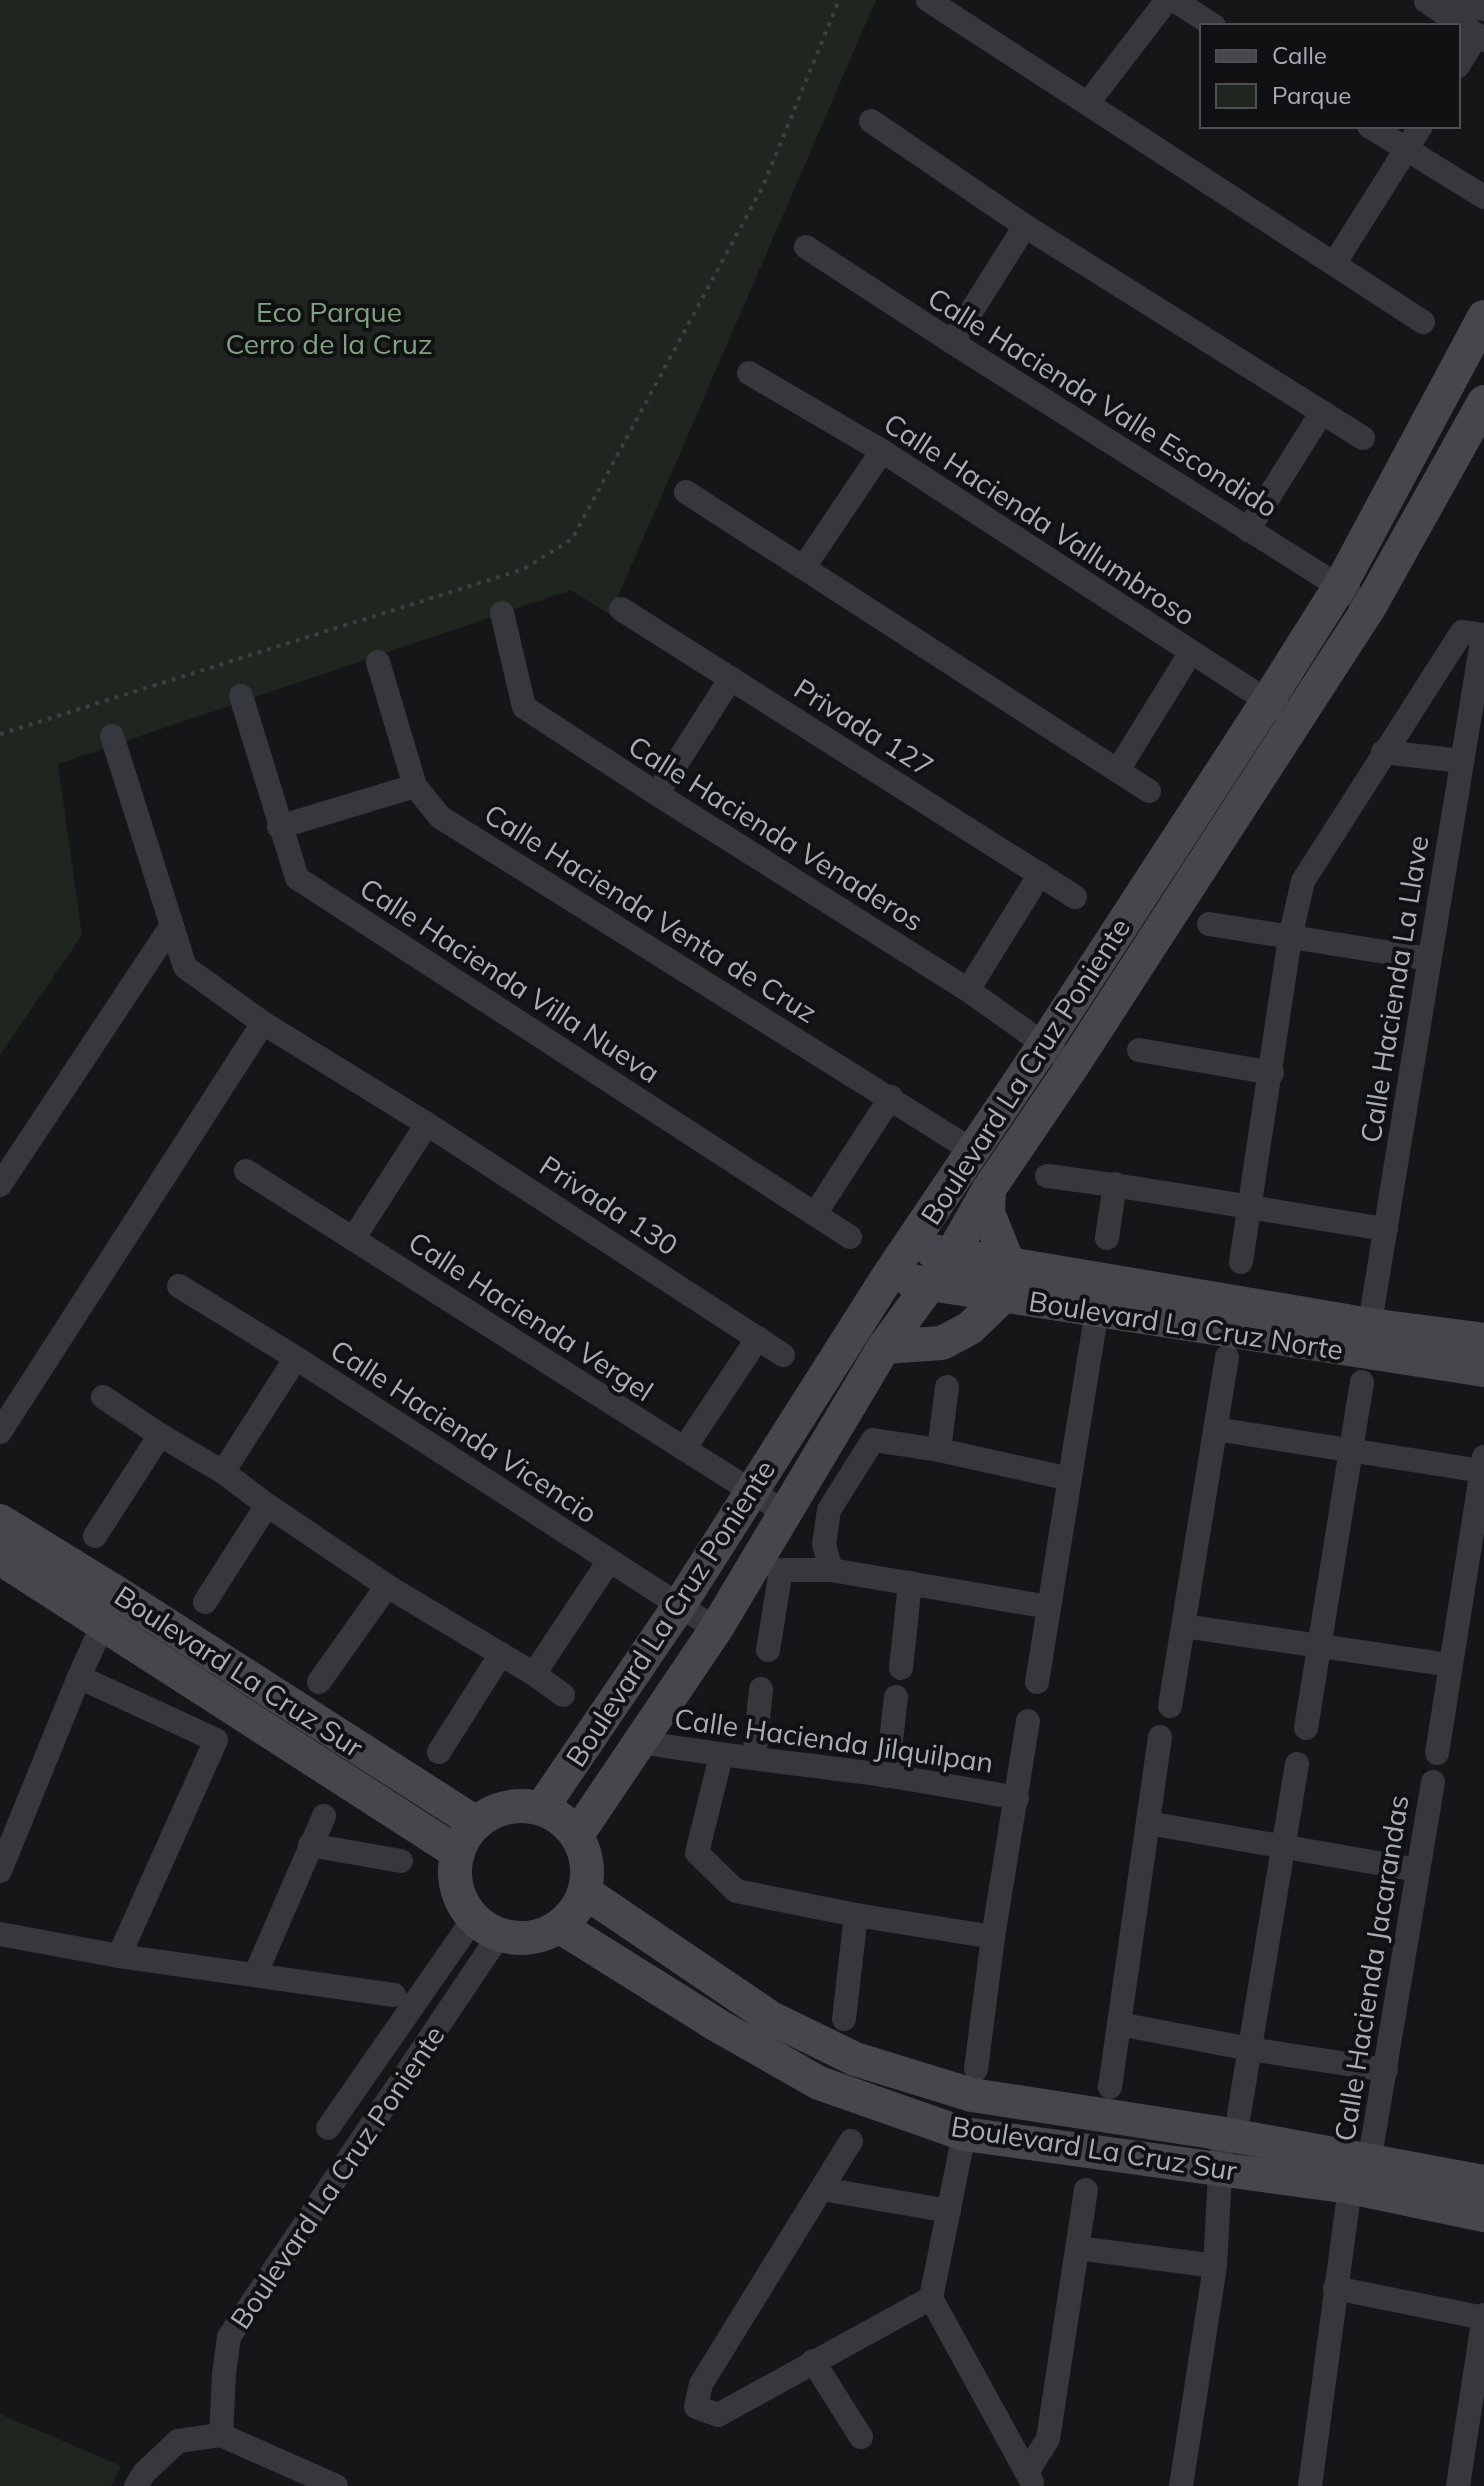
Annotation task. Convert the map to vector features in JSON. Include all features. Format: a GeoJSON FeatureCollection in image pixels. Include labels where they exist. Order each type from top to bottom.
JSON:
{"type":"FeatureCollection","features":[{"type":"Feature","properties":{"kind":"street"},"geometry":{"type":"LineString","coordinates":[[928,0],[1423,322]]}},
{"type":"Feature","properties":{"kind":"street"},"geometry":{"type":"LineString","coordinates":[[1088,103],[1167,0]]}},
{"type":"Feature","properties":{"kind":"street"},"geometry":{"type":"LineString","coordinates":[[1174,0],[1211,24]]}},
{"type":"Feature","properties":{"kind":"street"},"geometry":{"type":"LineString","coordinates":[[1422,1],[1484,9]]}},
{"type":"Feature","properties":{"kind":"street"},"geometry":{"type":"LineString","coordinates":[[1422,1],[1459,24]]}},
{"type":"Feature","properties":{"kind":"street"},"geometry":{"type":"LineString","coordinates":[[1460,25],[1480,37],[1460,63]]}},
{"type":"Feature","properties":{"kind":"street"},"geometry":{"type":"LineString","coordinates":[[871,121],[1025,226],[1363,438]]}},
{"type":"Feature","properties":{"kind":"street"},"geometry":{"type":"LineString","coordinates":[[1372,128],[1484,197]]}},
{"type":"Feature","properties":{"kind":"street"},"geometry":{"type":"LineString","coordinates":[[1334,264],[1420,128]]}},
{"type":"Feature","properties":{"kind":"street"},"geometry":{"type":"LineString","coordinates":[[952,342],[1025,226]]}},
{"type":"Feature","properties":{"kind":"street","name":"Calle Hacienda Valle Escondido"},"geometry":{"type":"LineString","coordinates":[[806,247],[1370,606]]}},
{"type":"Feature","properties":{"kind":"street","name":"Boulevard La Cruz Poniente"},"geometry":{"type":"LineString","coordinates":[[541,1809],[679,1606],[887,1278],[1044,1045],[1267,702],[1340,586],[1484,317]]}},
{"type":"Feature","properties":{"kind":"street","name":"Calle Hacienda Vallumbroso"},"geometry":{"type":"LineString","coordinates":[[749,373],[882,451],[1267,702],[1297,718]]}},
{"type":"Feature","properties":{"kind":"street"},"geometry":{"type":"LineString","coordinates":[[1248,530],[1322,412]]}},
{"type":"Feature","properties":{"kind":"street","name":"Boulevard La Cruz Poniente"},"geometry":{"type":"LineString","coordinates":[[577,1835],[716,1629],[884,1347],[952,1254],[989,1189],[1073,1065],[1370,606],[1480,420]]}},
{"type":"Feature","properties":{"kind":"street"},"geometry":{"type":"LineString","coordinates":[[804,567],[882,451]]}},
{"type":"Feature","properties":{"kind":"street"},"geometry":{"type":"LineString","coordinates":[[686,492],[1149,791]]}},
{"type":"Feature","properties":{"kind":"street","name":"Privada 127"},"geometry":{"type":"LineString","coordinates":[[621,609],[1075,897]]}},
{"type":"Feature","properties":{"kind":"street","name":"Calle Hacienda Venaderos"},"geometry":{"type":"LineString","coordinates":[[502,613],[524,707],[968,990],[1073,1065]]}},
{"type":"Feature","properties":{"kind":"street"},"geometry":{"type":"LineString","coordinates":[[1241,1262],[1290,938],[1303,881],[1462,632],[1483,635]]}},
{"type":"Feature","properties":{"kind":"street","name":"Calle Hacienda La Llave"},"geometry":{"type":"LineString","coordinates":[[1306,1728],[1483,635]]}},
{"type":"Feature","properties":{"kind":"street"},"geometry":{"type":"LineString","coordinates":[[1118,770],[1191,652]]}},
{"type":"Feature","properties":{"kind":"street","name":"Calle Hacienda Venta de Cruz"},"geometry":{"type":"LineString","coordinates":[[378,662],[415,786],[440,817],[973,1151]]}},
{"type":"Feature","properties":{"kind":"street"},"geometry":{"type":"LineString","coordinates":[[657,794],[731,678]]}},
{"type":"Feature","properties":{"kind":"street","name":"Calle Hacienda Villa Nueva"},"geometry":{"type":"LineString","coordinates":[[241,696],[297,878],[850,1237]]}},
{"type":"Feature","properties":{"kind":"street"},"geometry":{"type":"LineString","coordinates":[[112,736],[185,967],[263,1023],[427,1124],[353,1239]]}},
{"type":"Feature","properties":{"kind":"street"},"geometry":{"type":"LineString","coordinates":[[1383,752],[1462,761]]}},
{"type":"Feature","properties":{"kind":"street"},"geometry":{"type":"LineString","coordinates":[[279,827],[415,786]]}},
{"type":"Feature","properties":{"kind":"street"},"geometry":{"type":"LineString","coordinates":[[968,990],[1040,874]]}},
{"type":"Feature","properties":{"kind":"street"},"geometry":{"type":"LineString","coordinates":[[1209,924],[1429,959]]}},
{"type":"Feature","properties":{"kind":"street"},"geometry":{"type":"LineString","coordinates":[[0,1185],[172,925]]}},
{"type":"Feature","properties":{"kind":"street"},"geometry":{"type":"LineString","coordinates":[[1,1427],[263,1023]]}},
{"type":"Feature","properties":{"kind":"street"},"geometry":{"type":"LineString","coordinates":[[1139,1050],[1272,1073]]}},
{"type":"Feature","properties":{"kind":"street"},"geometry":{"type":"LineString","coordinates":[[815,1214],[891,1097]]}},
{"type":"Feature","properties":{"kind":"street","name":"Privada 130"},"geometry":{"type":"LineString","coordinates":[[427,1124],[783,1355]]}},
{"type":"Feature","properties":{"kind":"street","name":"Calle Hacienda Vergel"},"geometry":{"type":"LineString","coordinates":[[246,1171],[784,1512]]}},
{"type":"Feature","properties":{"kind":"street"},"geometry":{"type":"LineString","coordinates":[[1047,1176],[1115,1184],[1249,1209],[1386,1229]]}},
{"type":"Feature","properties":{"kind":"street"},"geometry":{"type":"LineString","coordinates":[[1107,1238],[1115,1184]]}},
{"type":"Feature","properties":{"kind":"street"},"geometry":{"type":"LineString","coordinates":[[884,1347],[942,1343],[970,1328],[1006,1281],[988,1213],[989,1189]]}},
{"type":"Feature","properties":{"kind":"street","name":"Boulevard La Cruz Norte"},"geometry":{"type":"LineString","coordinates":[[907,1249],[952,1254],[1006,1281],[1097,1310],[1484,1370]]}},
{"type":"Feature","properties":{"kind":"street","name":"Boulevard La Cruz Norte"},"geometry":{"type":"LineString","coordinates":[[887,1278],[931,1284],[1006,1281],[1366,1353],[1484,1340]]}},
{"type":"Feature","properties":{"kind":"street","name":"Calle Hacienda Vicencio"},"geometry":{"type":"LineString","coordinates":[[179,1286],[716,1629]]}},
{"type":"Feature","properties":{"kind":"street"},"geometry":{"type":"LineString","coordinates":[[1037,1682],[1097,1310]]}},
{"type":"Feature","properties":{"kind":"street"},"geometry":{"type":"LineString","coordinates":[[684,1449],[758,1338]]}},
{"type":"Feature","properties":{"kind":"street"},"geometry":{"type":"LineString","coordinates":[[1170,1706],[1227,1357]]}},
{"type":"Feature","properties":{"kind":"street"},"geometry":{"type":"LineString","coordinates":[[223,1472],[296,1358]]}},
{"type":"Feature","properties":{"kind":"street"},"geometry":{"type":"LineString","coordinates":[[939,1450],[947,1387]]}},
{"type":"Feature","properties":{"kind":"street"},"geometry":{"type":"LineString","coordinates":[[103,1397],[223,1472],[387,1586],[534,1674],[563,1695]]}},
{"type":"Feature","properties":{"kind":"street"},"geometry":{"type":"LineString","coordinates":[[1215,1429],[1351,1452],[1483,1464],[1437,1753]]}},
{"type":"Feature","properties":{"kind":"street"},"geometry":{"type":"LineString","coordinates":[[95,1536],[160,1435]]}},
{"type":"Feature","properties":{"kind":"street"},"geometry":{"type":"LineString","coordinates":[[831,1570],[824,1544],[829,1510],[873,1440],[939,1450],[1070,1479]]}},
{"type":"Feature","properties":{"kind":"street"},"geometry":{"type":"LineString","coordinates":[[205,1602],[267,1505]]}},
{"type":"Feature","properties":{"kind":"street","name":"Boulevard La Cruz Sur"},"geometry":{"type":"LineString","coordinates":[[0,1521],[476,1823]]}},
{"type":"Feature","properties":{"kind":"street","name":"Boulevard La Cruz Sur"},"geometry":{"type":"LineString","coordinates":[[0,1558],[458,1853]]}},
{"type":"Feature","properties":{"kind":"street"},"geometry":{"type":"LineString","coordinates":[[534,1674],[609,1561]]}},
{"type":"Feature","properties":{"kind":"street"},"geometry":{"type":"LineString","coordinates":[[768,1650],[781,1570],[831,1570],[1049,1607]]}},
{"type":"Feature","properties":{"kind":"street"},"geometry":{"type":"LineString","coordinates":[[901,1668],[910,1583]]}},
{"type":"Feature","properties":{"kind":"street"},"geometry":{"type":"LineString","coordinates":[[319,1682],[387,1586]]}},
{"type":"Feature","properties":{"kind":"street"},"geometry":{"type":"LineString","coordinates":[[0,1871],[79,1677],[117,1593]]}},
{"type":"Feature","properties":{"kind":"street"},"geometry":{"type":"LineString","coordinates":[[1183,1626],[1450,1665]]}},
{"type":"Feature","properties":{"kind":"street"},"geometry":{"type":"LineString","coordinates":[[439,1752],[501,1654]]}},
{"type":"Feature","properties":{"kind":"street"},"geometry":{"type":"LineString","coordinates":[[79,1677],[216,1740],[119,1956]]}},
{"type":"Feature","properties":{"kind":"street"},"geometry":{"type":"LineString","coordinates":[[754,1758],[761,1689]]}},
{"type":"Feature","properties":{"kind":"street"},"geometry":{"type":"LineString","coordinates":[[887,1776],[896,1697]]}},
{"type":"Feature","properties":{"kind":"street"},"geometry":{"type":"LineString","coordinates":[[976,2069],[993,1937],[1028,1721]]}},
{"type":"Feature","properties":{"kind":"street"},"geometry":{"type":"LineString","coordinates":[[1110,2087],[1160,1737]]}},
{"type":"Feature","properties":{"kind":"street","name":"Calle Hacienda Jilquilpan"},"geometry":{"type":"LineString","coordinates":[[641,1742],[721,1756],[887,1776],[1017,1798]]}},
{"type":"Feature","properties":{"kind":"street"},"geometry":{"type":"LineString","coordinates":[[721,1756],[697,1853],[736,1891],[856,1915],[993,1937]]}},
{"type":"Feature","properties":{"kind":"street"},"geometry":{"type":"LineString","coordinates":[[1181,2486],[1215,2266],[1219,2168],[1250,2049],[1297,1764]]}},
{"type":"Feature","properties":{"kind":"street","name":"Calle Hacienda Jacarandas"},"geometry":{"type":"LineString","coordinates":[[1310,2486],[1335,2288],[1386,2070],[1433,1782]]}},
{"type":"Feature","properties":{"kind":"street"},"geometry":{"type":"LineString","coordinates":[[514,1806],[541,1809],[555,1815],[577,1835],[587,1863],[585,1892],[579,1905],[559,1926],[531,1937],[487,1926],[458,1892],[455,1877],[458,1853],[476,1823],[500,1809],[514,1806]]}},
{"type":"Feature","properties":{"kind":"street"},"geometry":{"type":"LineString","coordinates":[[256,1973],[324,1816]]}},
{"type":"Feature","properties":{"kind":"street"},"geometry":{"type":"LineString","coordinates":[[1148,1823],[1418,1870]]}},
{"type":"Feature","properties":{"kind":"street"},"geometry":{"type":"LineString","coordinates":[[310,1845],[401,1861]]}},
{"type":"Feature","properties":{"kind":"street","name":"Boulevard La Cruz Sur"},"geometry":{"type":"LineString","coordinates":[[585,1892],[771,2018],[855,2059],[972,2095],[1232,2124],[1360,2175],[1484,2215]]}},
{"type":"Feature","properties":{"kind":"street"},"geometry":{"type":"LineString","coordinates":[[844,2019],[856,1915]]}},
{"type":"Feature","properties":{"kind":"street","name":"Boulevard La Cruz Poniente"},"geometry":{"type":"LineString","coordinates":[[328,2128],[487,1926]]}},
{"type":"Feature","properties":{"kind":"street","name":"Boulevard La Cruz Poniente"},"geometry":{"type":"LineString","coordinates":[[221,2435],[229,2337],[487,1926]]}},
{"type":"Feature","properties":{"kind":"street","name":"Boulevard La Cruz Sur"},"geometry":{"type":"LineString","coordinates":[[559,1926],[717,2025],[819,2083],[964,2134],[1219,2168],[1484,2182]]}},
{"type":"Feature","properties":{"kind":"street"},"geometry":{"type":"LineString","coordinates":[[0,1934],[119,1956],[256,1973],[394,1995]]}},
{"type":"Feature","properties":{"kind":"street"},"geometry":{"type":"LineString","coordinates":[[1119,2024],[1386,2070]]}},
{"type":"Feature","properties":{"kind":"street"},"geometry":{"type":"LineString","coordinates":[[964,2134],[931,2298],[1031,2479]]}},
{"type":"Feature","properties":{"kind":"street"},"geometry":{"type":"LineString","coordinates":[[851,2141],[701,2384],[696,2407],[718,2415],[931,2298]]}},
{"type":"Feature","properties":{"kind":"street"},"geometry":{"type":"LineString","coordinates":[[822,2189],[949,2211]]}},
{"type":"Feature","properties":{"kind":"street"},"geometry":{"type":"LineString","coordinates":[[1031,2479],[1048,2439],[1086,2190]]}},
{"type":"Feature","properties":{"kind":"street"},"geometry":{"type":"LineString","coordinates":[[1078,2248],[1215,2266]]}},
{"type":"Feature","properties":{"kind":"street"},"geometry":{"type":"LineString","coordinates":[[1335,2288],[1484,2316],[1458,2486]]}},
{"type":"Feature","properties":{"kind":"street"},"geometry":{"type":"LineString","coordinates":[[813,2361],[861,2437]]}},
{"type":"Feature","properties":{"kind":"street"},"geometry":{"type":"LineString","coordinates":[[136,2486],[144,2473],[178,2441],[221,2435],[336,2486]]}},
{"type":"Feature","properties":{"kind":"path"},"geometry":{"type":"LineString","coordinates":[[0,734],[524,569],[572,539],[763,186],[839,0]]}},
{"type":"Feature","properties":{"kind":"green space","name":"Eco Parque Cerro de la Cruz"},"geometry":{"type":"Polygon","coordinates":[[[0,0],[876,0],[610,615],[571,590],[58,764],[82,935],[0,1055],[0,0]]]}},
{"type":"Feature","properties":{"kind":"green space"},"geometry":{"type":"Polygon","coordinates":[[[0,2414],[121,2466],[111,2486],[0,2486],[0,2414]]]}}]}
